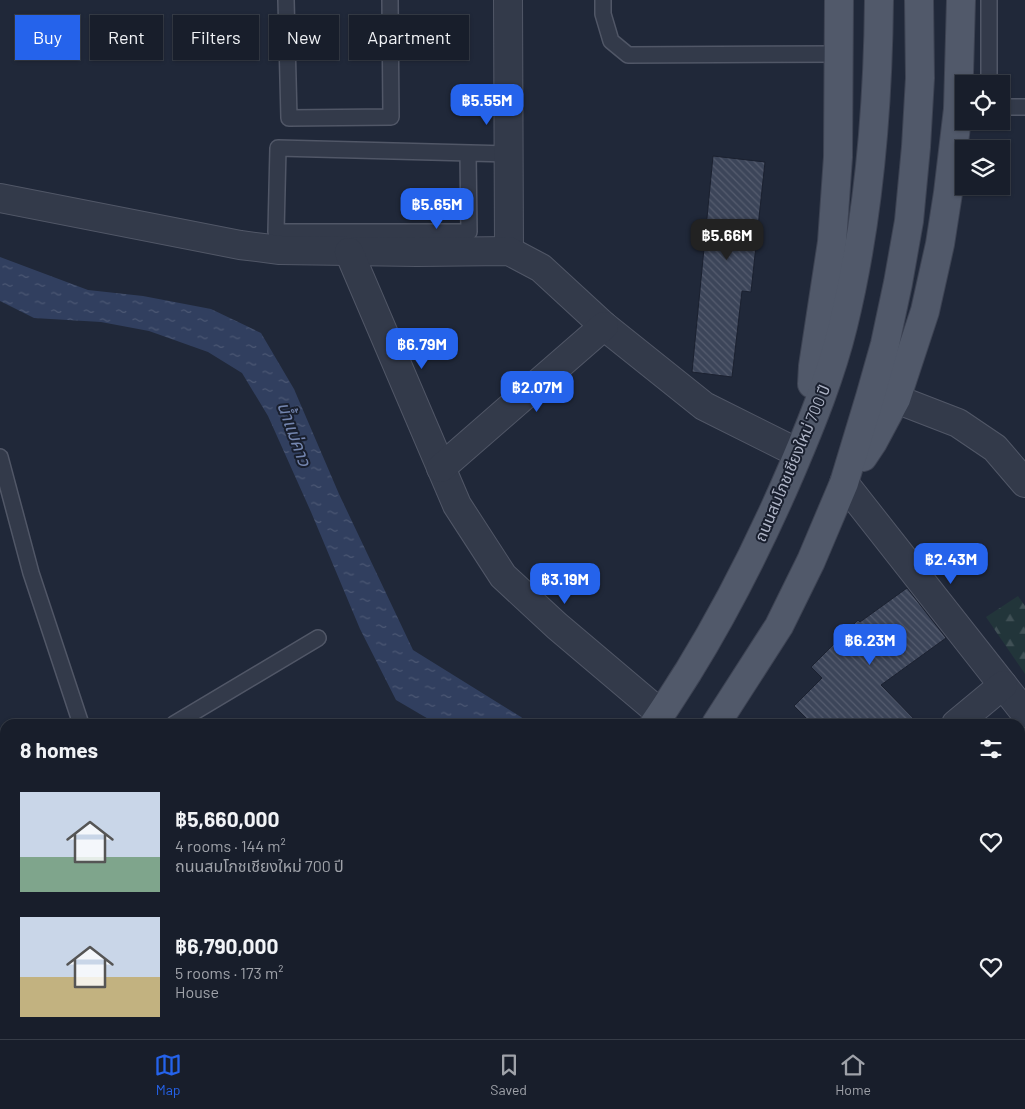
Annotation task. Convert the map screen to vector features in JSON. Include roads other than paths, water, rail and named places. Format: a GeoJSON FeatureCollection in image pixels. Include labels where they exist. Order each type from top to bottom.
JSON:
{"type":"FeatureCollection","features":[{"type":"Feature","properties":{"kind":"main road"},"geometry":{"type":"LineString","coordinates":[[810,428],[814,366],[832,242],[838,157],[839,0]]}},
{"type":"Feature","properties":{"kind":"main road","name":"ถนนสมโภชเชียงใหม่ 700 ปี"},"geometry":{"type":"LineString","coordinates":[[658,719],[704,645],[748,566],[810,428],[829,374],[843,327],[857,253],[871,157],[878,58],[879,0]]}},
{"type":"Feature","properties":{"kind":"main road"},"geometry":{"type":"LineString","coordinates":[[719,719],[779,626],[811,561],[844,483],[885,344],[909,221],[920,78],[919,0]]}},
{"type":"Feature","properties":{"kind":"main road"},"geometry":{"type":"LineString","coordinates":[[961,0],[961,75]]}},
{"type":"Feature","properties":{"kind":"main road"},"geometry":{"type":"LineString","coordinates":[[844,483],[873,442],[896,399],[925,311],[940,244],[958,130]]}},
{"type":"Feature","properties":{"kind":"street"},"geometry":{"type":"LineString","coordinates":[[508,0],[509,251]]}},
{"type":"Feature","properties":{"kind":"street"},"geometry":{"type":"LineString","coordinates":[[0,198],[240,245],[280,250],[349,252],[509,251],[541,268],[604,326],[704,406],[798,453]]}},
{"type":"Feature","properties":{"kind":"street"},"geometry":{"type":"LineString","coordinates":[[349,252],[457,505],[503,576],[658,719]]}},
{"type":"Feature","properties":{"kind":"street"},"geometry":{"type":"LineString","coordinates":[[441,468],[604,326]]}},
{"type":"Feature","properties":{"kind":"street"},"geometry":{"type":"LineString","coordinates":[[896,399],[958,423],[995,448],[1025,483]]}},
{"type":"Feature","properties":{"kind":"street"},"geometry":{"type":"LineString","coordinates":[[844,483],[1025,713]]}},
{"type":"Feature","properties":{"kind":"street"},"geometry":{"type":"LineString","coordinates":[[962,719],[1003,685]]}},
{"type":"Feature","properties":{"kind":"lane"},"geometry":{"type":"LineString","coordinates":[[286,0],[289,118],[391,117],[390,0]]}},
{"type":"Feature","properties":{"kind":"lane"},"geometry":{"type":"LineString","coordinates":[[603,0],[603,14],[611,41],[628,55],[839,54]]}},
{"type":"Feature","properties":{"kind":"lane"},"geometry":{"type":"LineString","coordinates":[[989,0],[989,75]]}},
{"type":"Feature","properties":{"kind":"lane"},"geometry":{"type":"LineString","coordinates":[[1010,107],[1025,107]]}},
{"type":"Feature","properties":{"kind":"lane"},"geometry":{"type":"LineString","coordinates":[[468,153],[469,232],[276,232],[278,148],[509,154]]}},
{"type":"Feature","properties":{"kind":"lane"},"geometry":{"type":"LineString","coordinates":[[0,457],[31,574],[79,719]]}},
{"type":"Feature","properties":{"kind":"lane"},"geometry":{"type":"LineString","coordinates":[[182,719],[318,638]]}},
{"type":"Feature","properties":{"kind":"water","name":"น้ำแม่คาว"},"geometry":{"type":"Polygon","coordinates":[[[0,257],[88,290],[143,296],[211,309],[261,333],[294,389],[339,494],[413,650],[523,719],[428,719],[396,700],[360,629],[268,416],[242,373],[208,352],[149,331],[101,322],[34,318],[0,301],[0,257]]]}}]}
